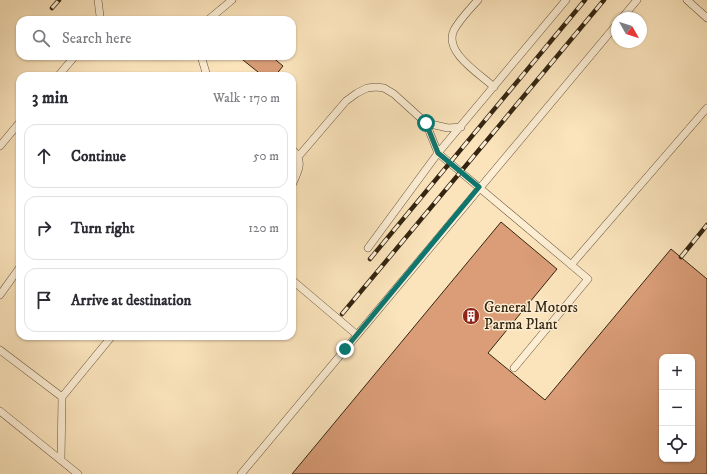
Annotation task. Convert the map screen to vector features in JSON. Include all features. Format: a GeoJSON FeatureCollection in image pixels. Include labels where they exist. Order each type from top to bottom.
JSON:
{"type":"FeatureCollection","features":[{"type":"Feature","properties":{"kind":"lane"},"geometry":{"type":"LineString","coordinates":[[98,0],[100,16]]}},
{"type":"Feature","properties":{"kind":"lane"},"geometry":{"type":"LineString","coordinates":[[212,16],[232,0]]}},
{"type":"Feature","properties":{"kind":"lane"},"geometry":{"type":"LineString","coordinates":[[478,0],[455,28],[452,35],[452,42],[454,49],[460,57],[494,87]]}},
{"type":"Feature","properties":{"kind":"lane"},"geometry":{"type":"LineString","coordinates":[[368,248],[438,153],[566,0]]}},
{"type":"Feature","properties":{"kind":"lane"},"geometry":{"type":"LineString","coordinates":[[627,12],[637,0]]}},
{"type":"Feature","properties":{"kind":"lane"},"geometry":{"type":"LineString","coordinates":[[686,0],[707,18]]}},
{"type":"Feature","properties":{"kind":"lane"},"geometry":{"type":"LineString","coordinates":[[241,474],[356,334],[611,31]]}},
{"type":"Feature","properties":{"kind":"lane"},"geometry":{"type":"LineString","coordinates":[[61,72],[72,60]]}},
{"type":"Feature","properties":{"kind":"lane"},"geometry":{"type":"LineString","coordinates":[[202,60],[206,72]]}},
{"type":"Feature","properties":{"kind":"lane"},"geometry":{"type":"LineString","coordinates":[[298,157],[346,101],[367,88],[384,88],[394,94],[426,123],[438,153],[588,279],[514,368]]}},
{"type":"Feature","properties":{"kind":"lane"},"geometry":{"type":"LineString","coordinates":[[571,265],[707,108]]}},
{"type":"Feature","properties":{"kind":"lane"},"geometry":{"type":"LineString","coordinates":[[426,123],[448,128],[461,127]]}},
{"type":"Feature","properties":{"kind":"lane"},"geometry":{"type":"LineString","coordinates":[[0,146],[16,127]]}},
{"type":"Feature","properties":{"kind":"lane"},"geometry":{"type":"LineString","coordinates":[[296,154],[300,166],[296,176]]}},
{"type":"Feature","properties":{"kind":"lane"},"geometry":{"type":"LineString","coordinates":[[0,295],[16,273]]}},
{"type":"Feature","properties":{"kind":"lane"},"geometry":{"type":"LineString","coordinates":[[296,283],[356,334]]}},
{"type":"Feature","properties":{"kind":"lane"},"geometry":{"type":"LineString","coordinates":[[61,460],[62,397],[109,340]]}},
{"type":"Feature","properties":{"kind":"lane"},"geometry":{"type":"LineString","coordinates":[[0,350],[62,397]]}},
{"type":"Feature","properties":{"kind":"lane"},"geometry":{"type":"LineString","coordinates":[[0,411],[78,474]]}},
{"type":"Feature","properties":{"kind":"building"},"geometry":{"type":"Polygon","coordinates":[[[243,60],[276,60],[283,66],[278,72],[258,72],[243,60]]]}},
{"type":"Feature","properties":{"kind":"building","name":"General Motors Parma Plant"},"geometry":{"type":"Polygon","coordinates":[[[501,222],[557,269],[488,353],[545,400],[671,249],[707,279],[707,474],[292,474],[501,222]]]}},
{"type":"Feature","properties":{"kind":"railway"},"geometry":{"type":"LineString","coordinates":[[52,8],[59,0]]}},
{"type":"Feature","properties":{"kind":"railway"},"geometry":{"type":"LineString","coordinates":[[370,259],[585,0]]}},
{"type":"Feature","properties":{"kind":"railway"},"geometry":{"type":"LineString","coordinates":[[342,314],[604,0]]}},
{"type":"Feature","properties":{"kind":"railway"},"geometry":{"type":"LineString","coordinates":[[681,257],[707,225]]}},
{"type":"Feature","properties":{"kind":"place","name":"General Motors Parma Plant"},"geometry":{"type":"Point","coordinates":[471,316]}},
{"type":"Feature","properties":{"kind":"route"},"geometry":{"type":"LineString","coordinates":[[345,349],[479,187],[438,153],[426,123]]}}]}
